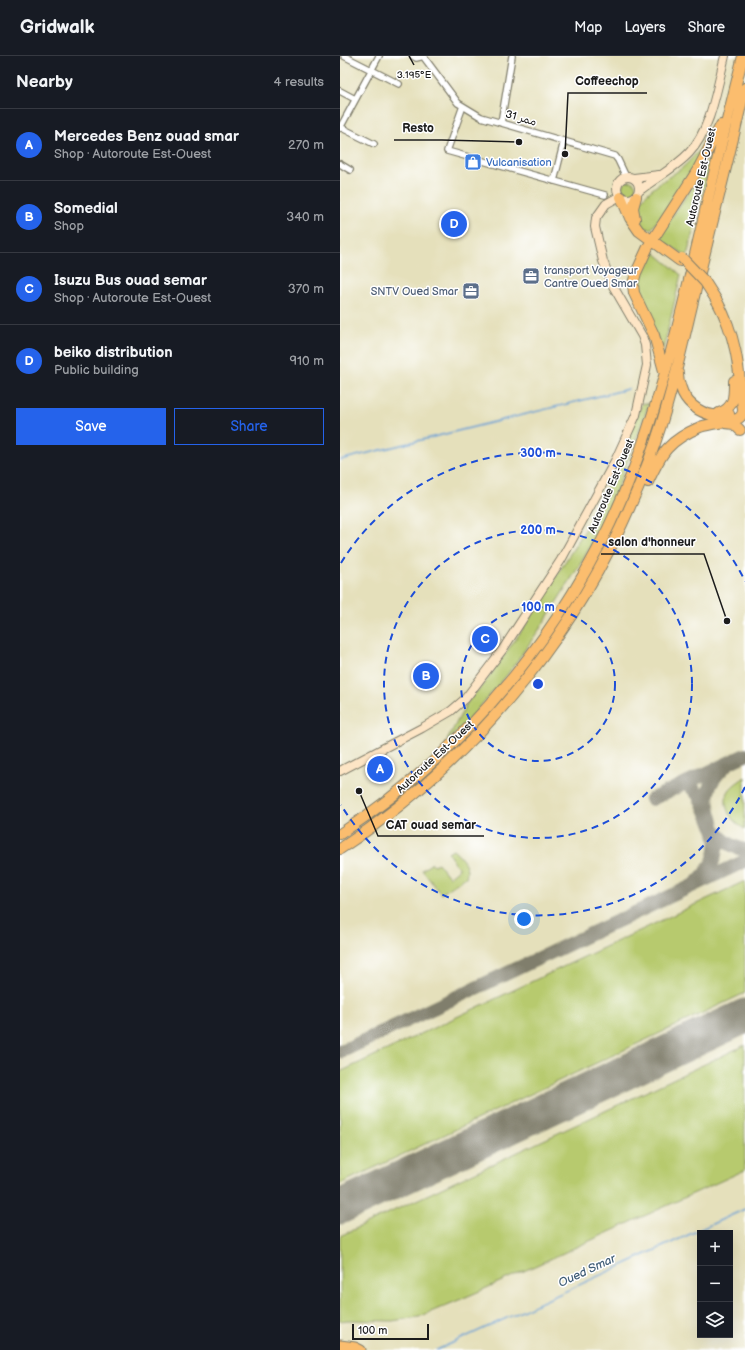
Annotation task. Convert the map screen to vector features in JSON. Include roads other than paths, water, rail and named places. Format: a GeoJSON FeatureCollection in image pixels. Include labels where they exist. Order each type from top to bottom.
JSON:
{"type":"FeatureCollection","features":[{"type":"Feature","properties":{"kind":"highway","name":"Autoroute Est-Ouest"},"geometry":{"type":"LineString","coordinates":[[340,834],[391,798],[425,769],[508,685],[533,653],[580,581],[609,525],[632,474],[645,437],[664,373],[686,295],[742,56]]}},
{"type":"Feature","properties":{"kind":"highway","name":"Autoroute Est-Ouest"},"geometry":{"type":"LineString","coordinates":[[340,849],[384,818],[426,784],[461,752],[499,712],[538,665],[562,631],[589,588],[613,545],[650,460],[666,410],[745,88]]}},
{"type":"Feature","properties":{"kind":"highway"},"geometry":{"type":"LineString","coordinates":[[664,373],[654,335],[634,293],[633,284],[636,274],[652,240],[686,190],[717,134],[733,95]]}},
{"type":"Feature","properties":{"kind":"highway"},"geometry":{"type":"LineString","coordinates":[[638,194],[633,208],[634,217],[642,230],[652,240]]}},
{"type":"Feature","properties":{"kind":"highway"},"geometry":{"type":"LineString","coordinates":[[620,196],[633,223],[643,235],[694,269],[705,282],[727,320],[736,352],[743,410],[742,419]]}},
{"type":"Feature","properties":{"kind":"highway"},"geometry":{"type":"LineString","coordinates":[[716,302],[734,351],[742,419]]}},
{"type":"Feature","properties":{"kind":"highway"},"geometry":{"type":"LineString","coordinates":[[677,369],[681,389],[693,406],[705,413],[714,415],[733,414],[742,419]]}},
{"type":"Feature","properties":{"kind":"highway"},"geometry":{"type":"LineString","coordinates":[[705,413],[721,413],[728,408],[734,400],[734,380],[737,375]]}},
{"type":"Feature","properties":{"kind":"highway"},"geometry":{"type":"LineString","coordinates":[[613,545],[665,450],[676,440],[700,427],[742,419]]}},
{"type":"Feature","properties":{"kind":"highway"},"geometry":{"type":"LineString","coordinates":[[715,423],[731,424],[740,430]]}},
{"type":"Feature","properties":{"kind":"main road"},"geometry":{"type":"LineString","coordinates":[[660,175],[620,180],[617,190],[620,196],[626,199],[638,194],[660,175],[679,163],[698,143],[707,124],[725,56]]}},
{"type":"Feature","properties":{"kind":"main road"},"geometry":{"type":"LineString","coordinates":[[630,178],[639,183],[638,194]]}},
{"type":"Feature","properties":{"kind":"main road"},"geometry":{"type":"LineString","coordinates":[[340,771],[422,728],[451,711],[465,699],[503,649],[561,560],[615,461],[636,415],[646,377],[647,365],[645,345],[642,336],[613,286],[603,261],[595,227],[596,218],[606,204],[620,196]]}},
{"type":"Feature","properties":{"kind":"main road"},"geometry":{"type":"LineString","coordinates":[[340,1345],[355,1347],[361,1350]]}},
{"type":"Feature","properties":{"kind":"street"},"geometry":{"type":"LineString","coordinates":[[344,56],[399,84]]}},
{"type":"Feature","properties":{"kind":"street"},"geometry":{"type":"LineString","coordinates":[[374,144],[340,127],[379,56]]}},
{"type":"Feature","properties":{"kind":"street"},"geometry":{"type":"LineString","coordinates":[[413,56],[416,58],[423,56]]}},
{"type":"Feature","properties":{"kind":"street","name":"ممر 31"},"geometry":{"type":"LineString","coordinates":[[423,56],[458,103],[481,117],[615,156],[630,178]]}},
{"type":"Feature","properties":{"kind":"street"},"geometry":{"type":"LineString","coordinates":[[501,123],[512,56]]}},
{"type":"Feature","properties":{"kind":"street"},"geometry":{"type":"LineString","coordinates":[[340,90],[355,99]]}},
{"type":"Feature","properties":{"kind":"street"},"geometry":{"type":"LineString","coordinates":[[463,106],[447,151],[605,194]]}},
{"type":"Feature","properties":{"kind":"street"},"geometry":{"type":"LineString","coordinates":[[554,180],[564,141]]}},
{"type":"Feature","properties":{"kind":"street"},"geometry":{"type":"LineString","coordinates":[[340,164],[350,170]]}},
{"type":"Feature","properties":{"kind":"waterway"},"geometry":{"type":"LineString","coordinates":[[340,460],[628,389]]}},
{"type":"Feature","properties":{"kind":"waterway","name":"Oued Smar"},"geometry":{"type":"LineString","coordinates":[[437,1350],[745,1209]]}},
{"type":"Feature","properties":{"kind":"place","name":"Resto"},"geometry":{"type":"Point","coordinates":[519,142]}},
{"type":"Feature","properties":{"kind":"place","name":"Coffeechop"},"geometry":{"type":"Point","coordinates":[565,154]}},
{"type":"Feature","properties":{"kind":"place","name":"Vulcanisation"},"geometry":{"type":"Point","coordinates":[473,162]}},
{"type":"Feature","properties":{"kind":"place","name":"beiko distribution"},"geometry":{"type":"Point","coordinates":[454,224]}},
{"type":"Feature","properties":{"kind":"place","name":"transport Voyageur Cantre Oued Smar"},"geometry":{"type":"Point","coordinates":[531,276]}},
{"type":"Feature","properties":{"kind":"place","name":"SNTV Oued Smar"},"geometry":{"type":"Point","coordinates":[471,291]}},
{"type":"Feature","properties":{"kind":"place","name":"salon d'honneur"},"geometry":{"type":"Point","coordinates":[727,621]}},
{"type":"Feature","properties":{"kind":"place","name":"Isuzu Bus ouad semar"},"geometry":{"type":"Point","coordinates":[485,639]}},
{"type":"Feature","properties":{"kind":"place","name":"Somedial"},"geometry":{"type":"Point","coordinates":[426,676]}},
{"type":"Feature","properties":{"kind":"place","name":"Mercedes Benz ouad smar"},"geometry":{"type":"Point","coordinates":[380,769]}},
{"type":"Feature","properties":{"kind":"place","name":"CAT ouad semar"},"geometry":{"type":"Point","coordinates":[359,791]}}]}
